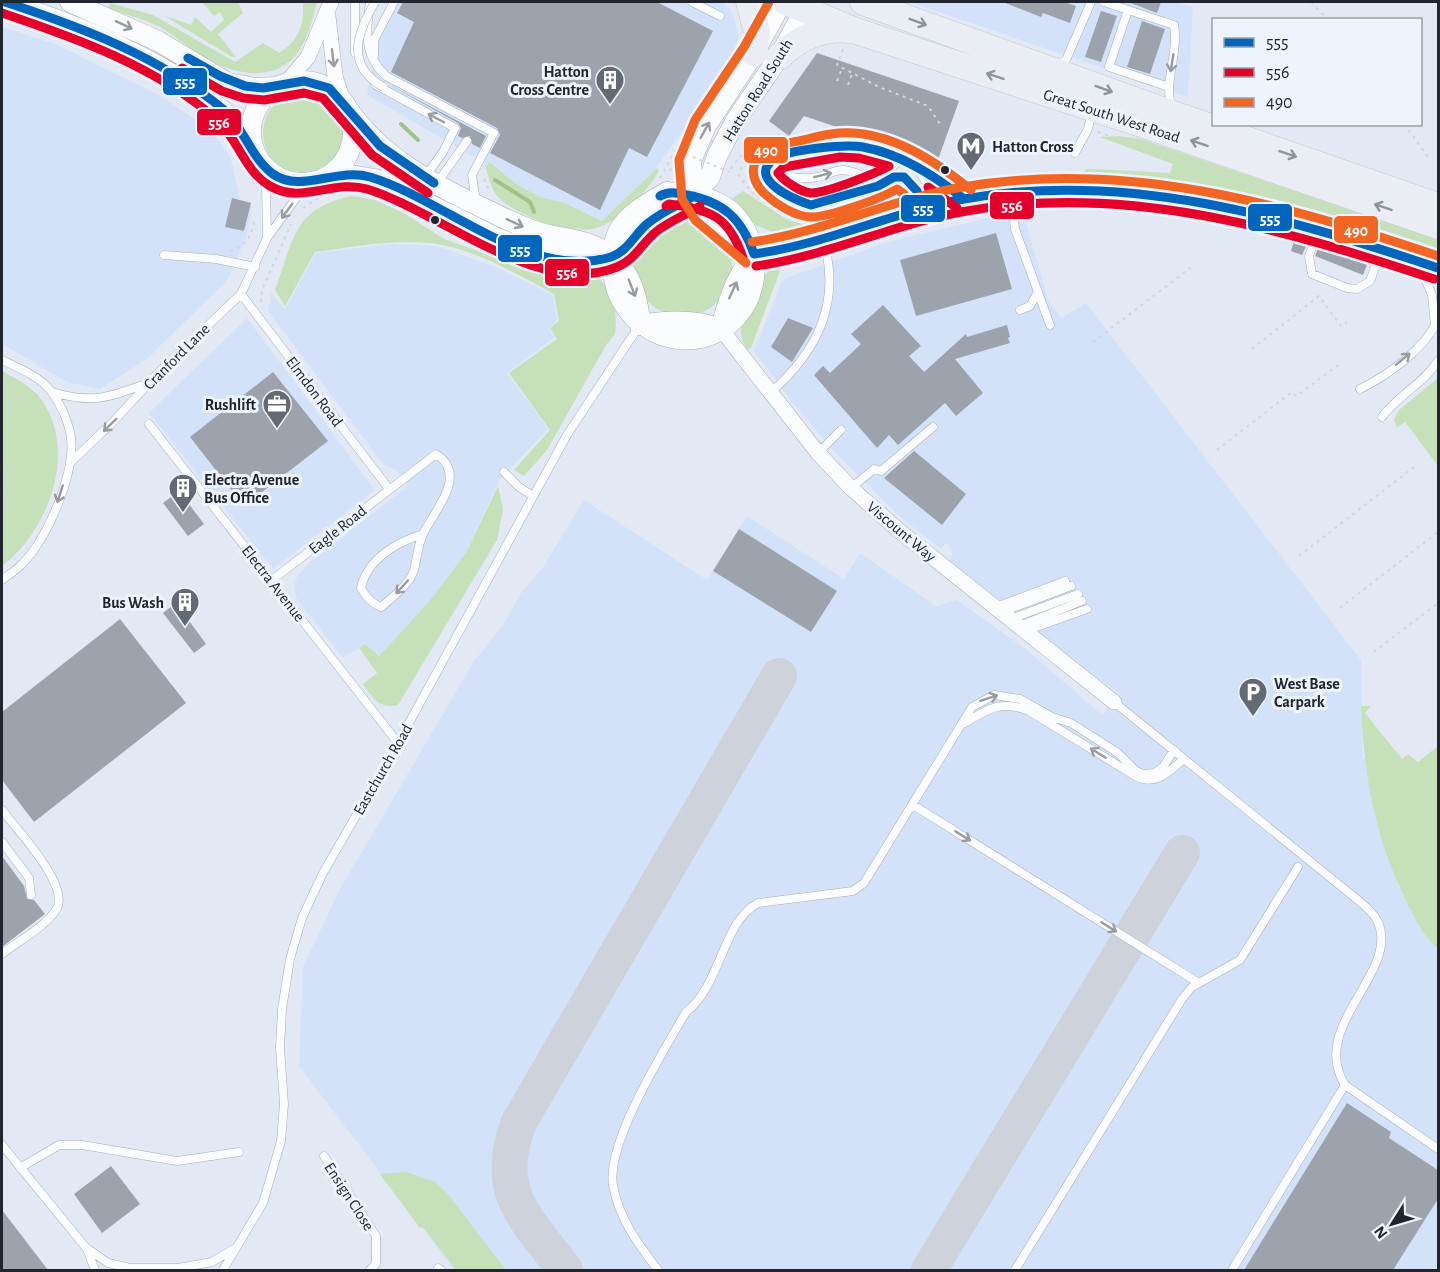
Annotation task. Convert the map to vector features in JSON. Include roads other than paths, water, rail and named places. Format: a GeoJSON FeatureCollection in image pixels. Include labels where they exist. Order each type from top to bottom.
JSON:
{"type":"FeatureCollection","features":[{"type":"Feature","properties":{"kind":"highway"},"geometry":{"type":"LineString","coordinates":[[749,2],[766,55],[817,33],[833,29],[850,38]]}},
{"type":"Feature","properties":{"kind":"highway","name":"Great South West Road"},"geometry":{"type":"LineString","coordinates":[[863,2],[1173,114],[1438,206]]}},
{"type":"Feature","properties":{"kind":"highway","name":"Great South West Road"},"geometry":{"type":"LineString","coordinates":[[793,8],[850,38],[1095,120],[1438,226]]}},
{"type":"Feature","properties":{"kind":"street"},"geometry":{"type":"LineString","coordinates":[[5,2],[109,40],[153,64],[226,112],[240,128],[253,157],[282,179],[307,183],[331,183],[345,174],[380,180],[495,237],[533,252],[589,262],[612,257]]}},
{"type":"Feature","properties":{"kind":"street"},"geometry":{"type":"LineString","coordinates":[[70,2],[158,42],[228,83],[255,88],[308,81],[323,85],[346,105],[365,132],[384,149],[430,181],[486,201],[540,233],[590,242],[612,257],[627,274],[631,288],[639,302],[639,325],[659,335],[698,337],[721,329],[727,303],[736,286],[740,271],[754,254],[816,244],[922,205],[1011,192],[1094,189],[1172,194],[1213,201],[1320,228],[1438,268]]}},
{"type":"Feature","properties":{"kind":"street"},"geometry":{"type":"LineString","coordinates":[[253,157],[251,140],[253,116],[267,94],[281,85],[308,57],[330,7]]}},
{"type":"Feature","properties":{"kind":"street"},"geometry":{"type":"LineString","coordinates":[[330,7],[335,75],[353,122],[352,143],[331,183]]}},
{"type":"Feature","properties":{"kind":"street","name":"Hatton Road South"},"geometry":{"type":"LineString","coordinates":[[694,195],[690,160],[696,147],[766,55],[793,8]]}},
{"type":"Feature","properties":{"kind":"street"},"geometry":{"type":"LineString","coordinates":[[612,257],[618,232],[651,202],[667,192],[694,195],[705,214],[754,254]]}},
{"type":"Feature","properties":{"kind":"street","name":"Viscount Way"},"geometry":{"type":"LineString","coordinates":[[721,329],[818,453],[851,488],[897,529],[1114,702]]}},
{"type":"Feature","properties":{"kind":"lane"},"geometry":{"type":"LineString","coordinates":[[355,2],[353,25],[357,62],[366,77],[380,88],[455,128],[430,181]]}},
{"type":"Feature","properties":{"kind":"lane"},"geometry":{"type":"LineString","coordinates":[[372,2],[367,27],[367,46],[372,60],[386,76],[494,133],[472,175],[486,201]]}},
{"type":"Feature","properties":{"kind":"lane"},"geometry":{"type":"LineString","coordinates":[[372,2],[359,34],[357,52],[368,76],[383,87]]}},
{"type":"Feature","properties":{"kind":"lane"},"geometry":{"type":"LineString","coordinates":[[388,76],[375,59],[373,49],[374,40],[394,2]]}},
{"type":"Feature","properties":{"kind":"lane"},"geometry":{"type":"LineString","coordinates":[[692,2],[720,16]]}},
{"type":"Feature","properties":{"kind":"lane"},"geometry":{"type":"LineString","coordinates":[[1049,70],[1066,60],[1091,2]]}},
{"type":"Feature","properties":{"kind":"lane"},"geometry":{"type":"LineString","coordinates":[[1104,2],[1174,25],[1176,39],[1168,96],[1173,114]]}},
{"type":"Feature","properties":{"kind":"lane"},"geometry":{"type":"LineString","coordinates":[[1128,10],[1109,67],[1169,87]]}},
{"type":"Feature","properties":{"kind":"lane"},"geometry":{"type":"LineString","coordinates":[[1075,153],[1095,120]]}},
{"type":"Feature","properties":{"kind":"lane"},"geometry":{"type":"LineString","coordinates":[[430,181],[456,159],[466,141]]}},
{"type":"Feature","properties":{"kind":"lane"},"geometry":{"type":"LineString","coordinates":[[767,166],[785,153],[842,145],[913,162],[964,199]]}},
{"type":"Feature","properties":{"kind":"lane","name":"Cranford Lane"},"geometry":{"type":"LineString","coordinates":[[253,157],[266,183],[267,238]]}},
{"type":"Feature","properties":{"kind":"lane"},"geometry":{"type":"LineString","coordinates":[[767,166],[790,177],[817,177],[845,170],[862,177],[887,173],[897,161],[903,159]]}},
{"type":"Feature","properties":{"kind":"lane"},"geometry":{"type":"LineString","coordinates":[[913,162],[927,184],[922,205]]}},
{"type":"Feature","properties":{"kind":"lane"},"geometry":{"type":"LineString","coordinates":[[767,166],[767,179],[781,192],[811,205],[878,186],[894,177],[904,177],[913,186],[922,205]]}},
{"type":"Feature","properties":{"kind":"lane","name":"Cranford Lane"},"geometry":{"type":"LineString","coordinates":[[70,463],[125,410],[147,384],[241,294],[267,238],[307,183]]}},
{"type":"Feature","properties":{"kind":"lane"},"geometry":{"type":"LineString","coordinates":[[1011,192],[1015,229],[1050,326]]}},
{"type":"Feature","properties":{"kind":"lane"},"geometry":{"type":"LineString","coordinates":[[1320,228],[1309,256],[1312,274],[1347,288],[1357,288],[1370,281],[1383,249]]}},
{"type":"Feature","properties":{"kind":"lane"},"geometry":{"type":"LineString","coordinates":[[770,393],[798,366],[819,331],[827,310],[830,263],[816,244]]}},
{"type":"Feature","properties":{"kind":"lane"},"geometry":{"type":"LineString","coordinates":[[164,255],[216,260],[255,267]]}},
{"type":"Feature","properties":{"kind":"lane"},"geometry":{"type":"LineString","coordinates":[[1360,389],[1408,357],[1437,324],[1432,295],[1418,261]]}},
{"type":"Feature","properties":{"kind":"lane","name":"Elmdon Road"},"geometry":{"type":"LineString","coordinates":[[241,294],[388,489]]}},
{"type":"Feature","properties":{"kind":"lane"},"geometry":{"type":"LineString","coordinates":[[1020,310],[1029,306],[1037,294]]}},
{"type":"Feature","properties":{"kind":"lane","name":"Eastchurch Road"},"geometry":{"type":"LineString","coordinates":[[222,1270],[263,1203],[281,1141],[284,1104],[280,1048],[282,1009],[290,959],[302,918],[323,873],[398,743],[533,496],[589,399],[639,325]]}},
{"type":"Feature","properties":{"kind":"lane"},"geometry":{"type":"LineString","coordinates":[[2,360],[33,375],[52,392],[64,417],[70,438],[70,463],[46,530],[22,564],[2,580]]}},
{"type":"Feature","properties":{"kind":"lane"},"geometry":{"type":"LineString","coordinates":[[1382,417],[1393,402],[1426,376],[1438,362]]}},
{"type":"Feature","properties":{"kind":"lane"},"geometry":{"type":"LineString","coordinates":[[52,392],[79,400],[96,400],[147,384]]}},
{"type":"Feature","properties":{"kind":"lane","name":"Electra Avenue"},"geometry":{"type":"LineString","coordinates":[[149,424],[398,743]]}},
{"type":"Feature","properties":{"kind":"lane"},"geometry":{"type":"LineString","coordinates":[[851,488],[874,469],[881,471],[933,427]]}},
{"type":"Feature","properties":{"kind":"lane"},"geometry":{"type":"LineString","coordinates":[[818,453],[841,430]]}},
{"type":"Feature","properties":{"kind":"lane","name":"Eagle Road"},"geometry":{"type":"LineString","coordinates":[[272,580],[436,454],[444,460],[450,473],[448,489],[423,534]]}},
{"type":"Feature","properties":{"kind":"lane"},"geometry":{"type":"LineString","coordinates":[[504,472],[519,488],[533,496]]}},
{"type":"Feature","properties":{"kind":"lane"},"geometry":{"type":"LineString","coordinates":[[423,534],[414,573],[381,607],[375,605],[365,597],[361,588],[370,570],[379,557],[409,538],[423,534]]}},
{"type":"Feature","properties":{"kind":"lane"},"geometry":{"type":"LineString","coordinates":[[1011,619],[1068,583]]}},
{"type":"Feature","properties":{"kind":"lane"},"geometry":{"type":"LineString","coordinates":[[1011,619],[1080,597]]}},
{"type":"Feature","properties":{"kind":"lane"},"geometry":{"type":"LineString","coordinates":[[1011,619],[1087,609]]}},
{"type":"Feature","properties":{"kind":"lane"},"geometry":{"type":"LineString","coordinates":[[658,1270],[633,1238],[621,1214],[613,1183],[615,1154],[628,1118],[678,1026],[712,979],[741,918],[750,907],[758,903],[858,888],[864,883],[964,724],[972,707],[994,695],[1004,695],[1026,702],[1052,717],[1071,723],[1118,753],[1139,772],[1149,774],[1160,770],[1174,750]]}},
{"type":"Feature","properties":{"kind":"lane"},"geometry":{"type":"LineString","coordinates":[[1114,702],[1353,896],[1377,922],[1381,948],[1337,1041],[1338,1075],[1345,1085],[1438,1149]]}},
{"type":"Feature","properties":{"kind":"lane"},"geometry":{"type":"LineString","coordinates":[[964,724],[995,706],[1015,706],[1029,711],[1137,777],[1148,780],[1158,779],[1184,759]]}},
{"type":"Feature","properties":{"kind":"lane"},"geometry":{"type":"LineString","coordinates":[[913,805],[1199,983]]}},
{"type":"Feature","properties":{"kind":"lane"},"geometry":{"type":"LineString","coordinates":[[2,810],[55,880],[60,895],[55,912],[2,954]]}},
{"type":"Feature","properties":{"kind":"lane"},"geometry":{"type":"LineString","coordinates":[[2,842],[29,878],[31,895]]}},
{"type":"Feature","properties":{"kind":"lane"},"geometry":{"type":"LineString","coordinates":[[1015,1270],[1182,999],[1199,983],[1240,960],[1298,867]]}},
{"type":"Feature","properties":{"kind":"lane"},"geometry":{"type":"LineString","coordinates":[[1232,1270],[1345,1085]]}},
{"type":"Feature","properties":{"kind":"lane"},"geometry":{"type":"LineString","coordinates":[[2,1145],[87,1249],[108,1263],[123,1269]]}},
{"type":"Feature","properties":{"kind":"lane"},"geometry":{"type":"LineString","coordinates":[[20,1168],[59,1145],[82,1146],[177,1161],[240,1152]]}},
{"type":"Feature","properties":{"kind":"lane","name":"Ensign Close"},"geometry":{"type":"LineString","coordinates":[[324,1156],[376,1236],[376,1263],[370,1270]]}},
{"type":"Feature","properties":{"kind":"lane"},"geometry":{"type":"LineString","coordinates":[[87,1249],[95,1270]]}},
{"type":"Feature","properties":{"kind":"lane","name":"Eastchurch Road"},"geometry":{"type":"LineString","coordinates":[[123,1269],[180,1269],[212,1262],[234,1249]]}},
{"type":"Feature","properties":{"kind":"waterway"},"geometry":{"type":"LineString","coordinates":[[401,124],[418,140]]}},
{"type":"Feature","properties":{"kind":"waterway"},"geometry":{"type":"LineString","coordinates":[[495,180],[530,202],[534,212]]}},
{"type":"Feature","properties":{"kind":"place","name":"Hatton Cross Centre"},"geometry":{"type":"Point","coordinates":[610,106]}},
{"type":"Feature","properties":{"kind":"place","name":"Hatton Cross"},"geometry":{"type":"Point","coordinates":[971,172]}},
{"type":"Feature","properties":{"kind":"place","name":"Rushlift"},"geometry":{"type":"Point","coordinates":[277,430]}},
{"type":"Feature","properties":{"kind":"place","name":"Electra Avenue Bus Office"},"geometry":{"type":"Point","coordinates":[183,514]}},
{"type":"Feature","properties":{"kind":"place","name":"Bus Wash"},"geometry":{"type":"Point","coordinates":[185,628]}},
{"type":"Feature","properties":{"kind":"place","name":"West Base Carpark"},"geometry":{"type":"Point","coordinates":[1253,718]}}]}
